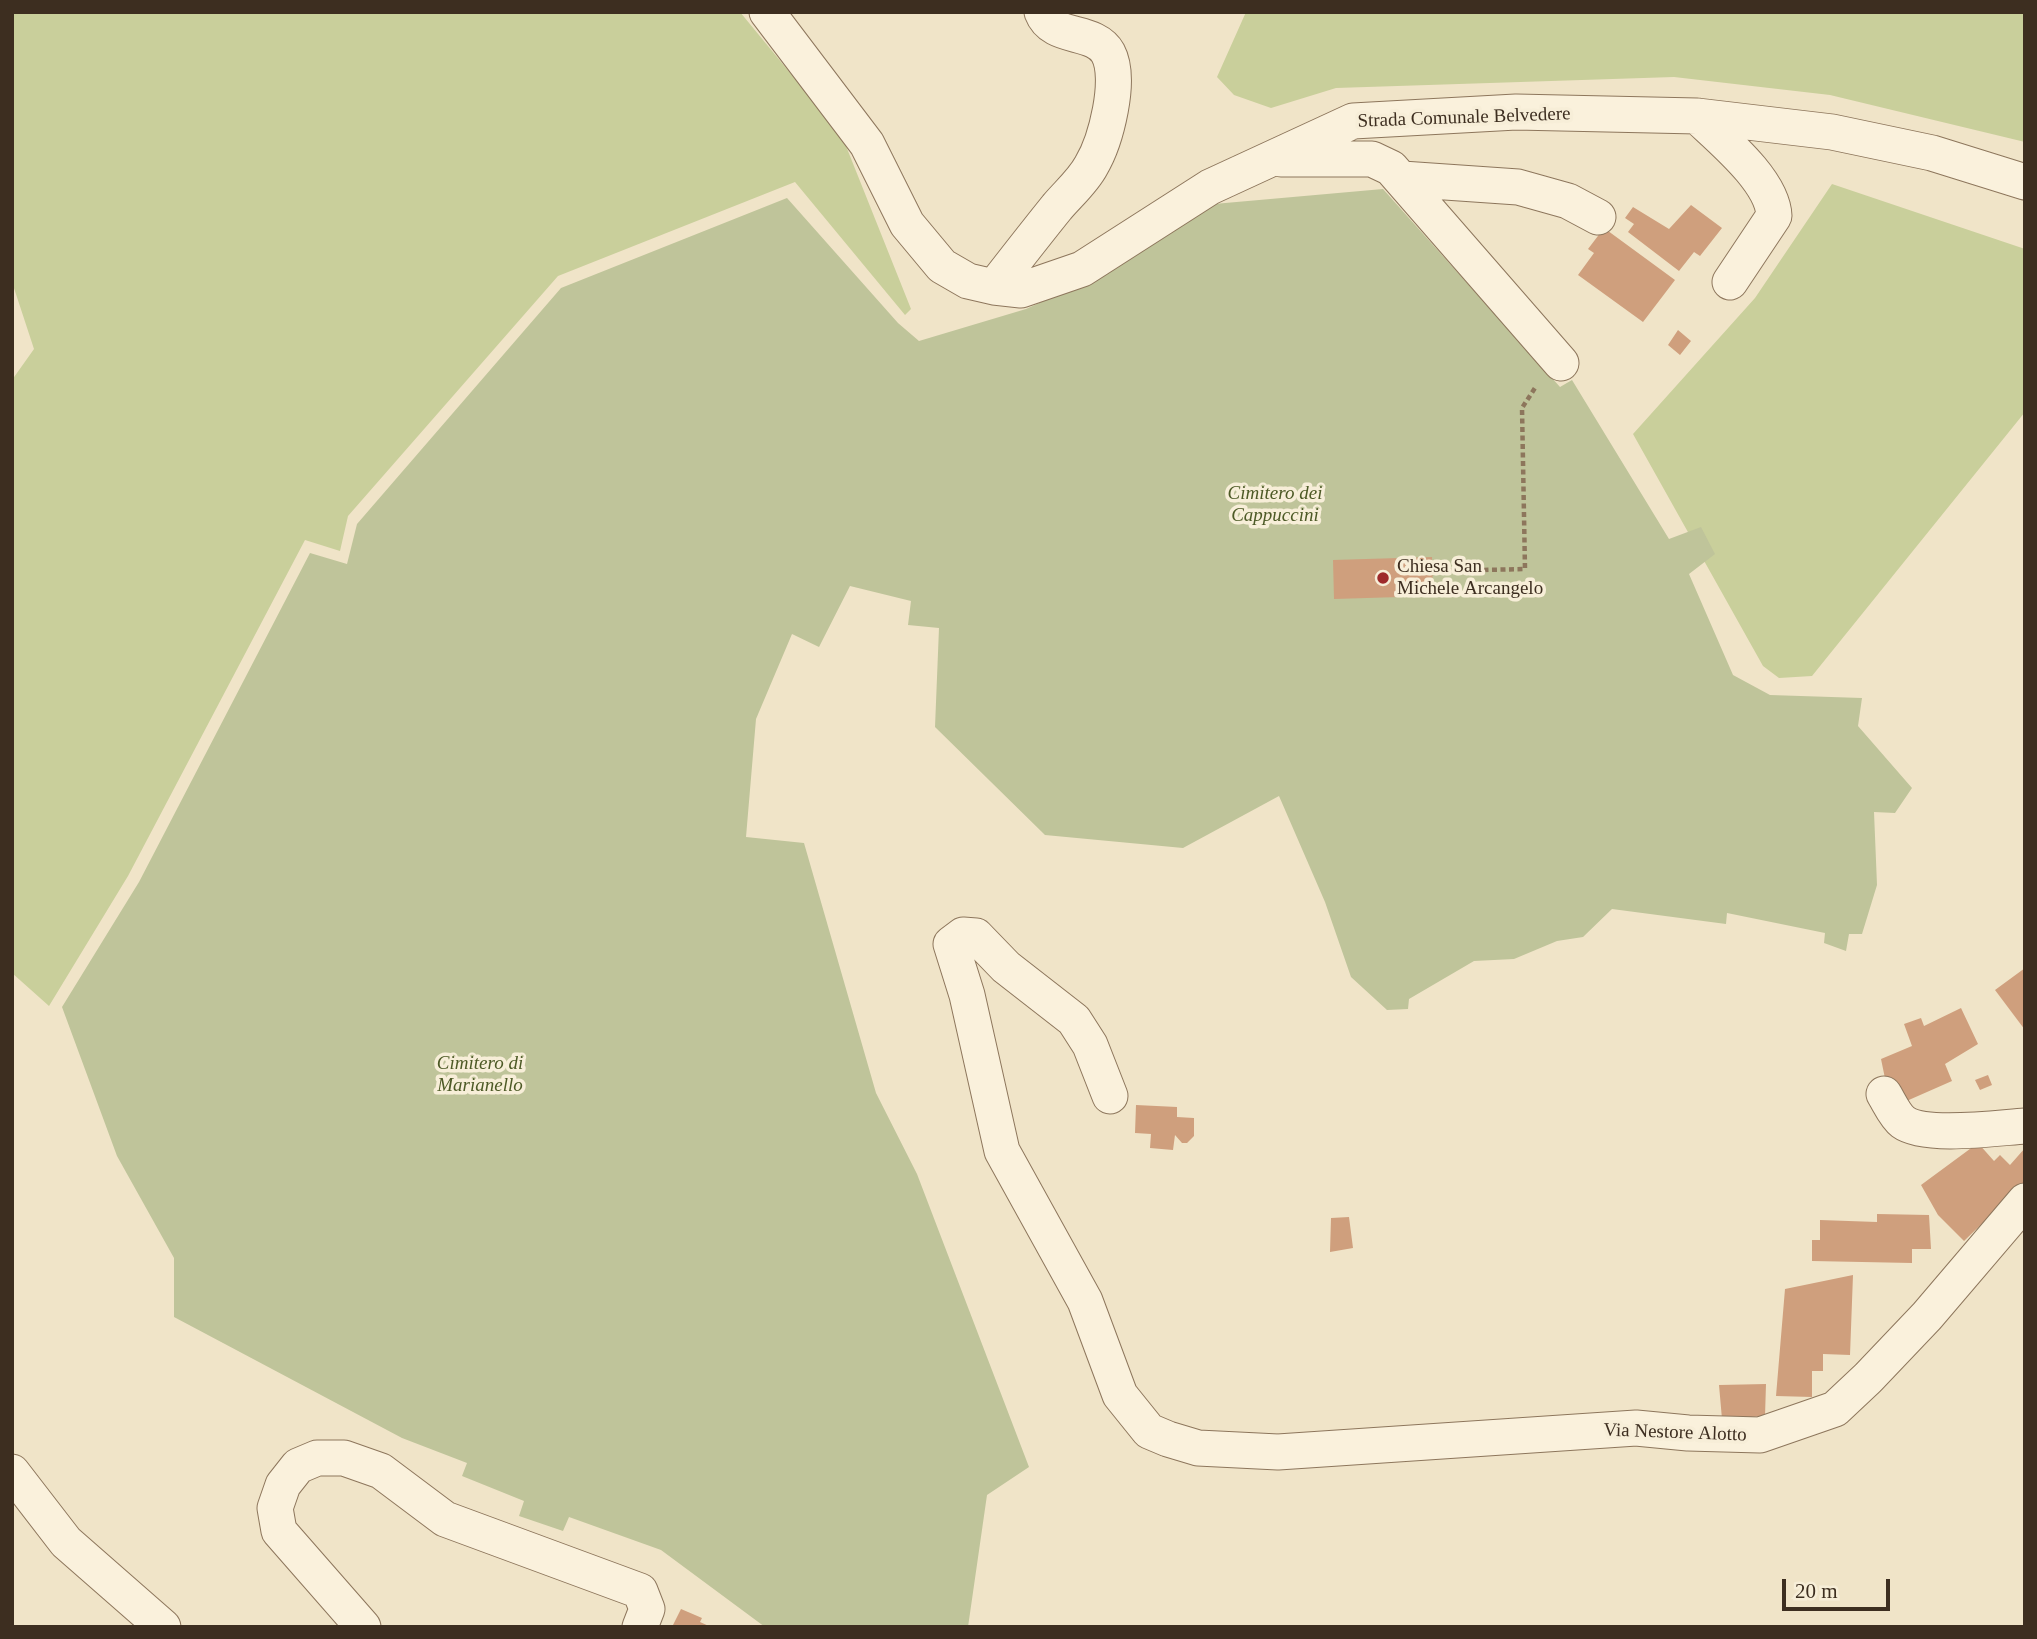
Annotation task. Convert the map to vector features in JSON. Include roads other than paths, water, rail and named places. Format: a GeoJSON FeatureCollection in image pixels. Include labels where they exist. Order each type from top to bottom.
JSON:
{"type":"FeatureCollection","features":[{"type":"Feature","properties":{"kind":"street","name":"Strada Comunale Belvedere"},"geometry":{"type":"LineString","coordinates":[[767,12],[867,144],[907,224],[942,267],[968,281],[994,287],[1021,290],[1083,269],[1210,187],[1353,121],[1516,113],[1697,116],[1844,135],[1932,153],[2025,182]]}},
{"type":"Feature","properties":{"kind":"street"},"geometry":{"type":"LineString","coordinates":[[994,287],[1092,166],[1112,109],[1114,72],[1107,51],[1089,38],[1051,26],[1042,12]]}},
{"type":"Feature","properties":{"kind":"street"},"geometry":{"type":"LineString","coordinates":[[1697,116],[1743,159],[1773,203],[1774,216],[1730,282]]}},
{"type":"Feature","properties":{"kind":"street"},"geometry":{"type":"LineString","coordinates":[[1272,159],[1372,159],[1391,168],[1561,363]]}},
{"type":"Feature","properties":{"kind":"street"},"geometry":{"type":"LineString","coordinates":[[1402,179],[1518,187],[1568,201],[1598,216]]}},
{"type":"Feature","properties":{"kind":"street","name":"Via Nestore Alotto"},"geometry":{"type":"LineString","coordinates":[[1110,1096],[1090,1045],[1074,1020],[1006,967],[976,936],[962,935],[951,944],[967,995],[1002,1151],[1084,1301],[1120,1395],[1149,1431],[1198,1448],[1278,1452],[1636,1427],[1688,1433],[1760,1435],[1835,1409],[1927,1316],[2025,1201]]}},
{"type":"Feature","properties":{"kind":"street"},"geometry":{"type":"LineString","coordinates":[[1884,1094],[1902,1121],[1920,1130],[2025,1126]]}},
{"type":"Feature","properties":{"kind":"street"},"geometry":{"type":"LineString","coordinates":[[363,1627],[279,1531],[275,1508],[283,1485],[298,1466],[317,1458],[344,1458],[381,1471],[445,1519],[640,1591],[647,1609],[640,1627]]}},
{"type":"Feature","properties":{"kind":"street"},"geometry":{"type":"LineString","coordinates":[[12,1472],[66,1542],[163,1627]]}},
{"type":"Feature","properties":{"kind":"place","name":"Chiesa San Michele Arcangelo"},"geometry":{"type":"Point","coordinates":[1383,578]}},
{"type":"Feature","properties":{"kind":"park label","name":"Cimitero dei Cappuccini"},"geometry":{"type":"Point","coordinates":[1275,505]}},
{"type":"Feature","properties":{"kind":"park label","name":"Cimitero di Marianello"},"geometry":{"type":"Point","coordinates":[480,1075]}}]}
